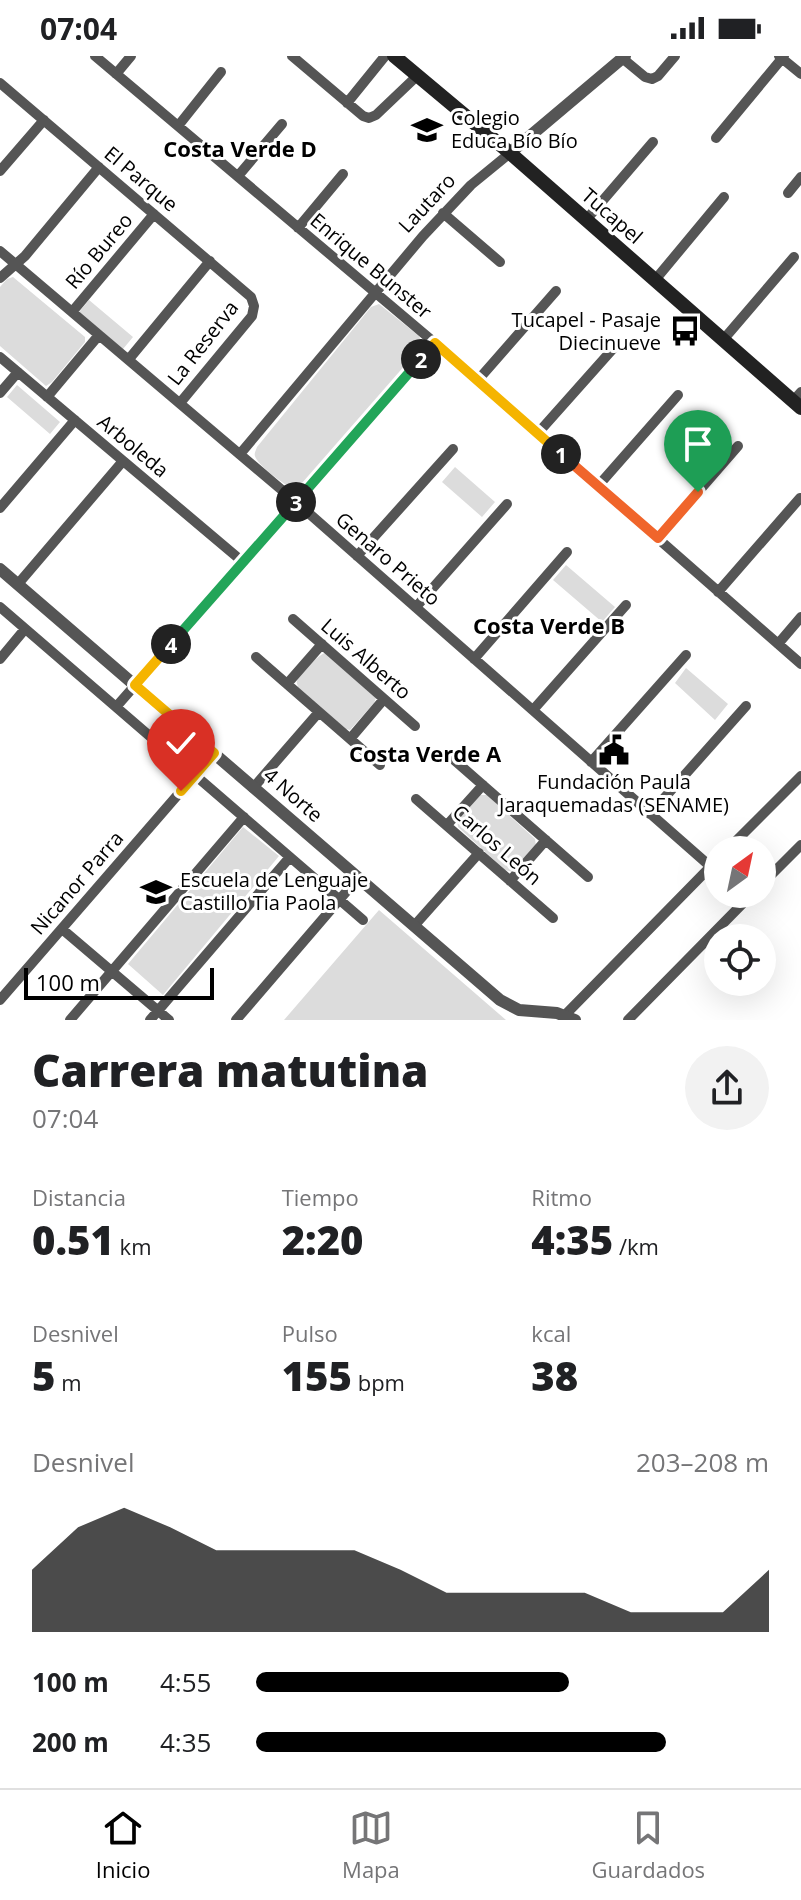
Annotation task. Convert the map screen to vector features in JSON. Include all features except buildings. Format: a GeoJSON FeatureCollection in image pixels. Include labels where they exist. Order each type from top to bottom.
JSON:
{"type":"FeatureCollection","features":[{"type":"Feature","properties":{"kind":"main road","name":"Tucapel"},"geometry":{"type":"LineString","coordinates":[[394,56],[798,401]]}},
{"type":"Feature","properties":{"kind":"street","name":"Enrique Bunster"},"geometry":{"type":"LineString","coordinates":[[95,56],[478,380],[801,664]]}},
{"type":"Feature","properties":{"kind":"street"},"geometry":{"type":"LineString","coordinates":[[116,74],[131,56]]}},
{"type":"Feature","properties":{"kind":"street"},"geometry":{"type":"LineString","coordinates":[[292,56],[366,118],[373,118],[417,76]]}},
{"type":"Feature","properties":{"kind":"street"},"geometry":{"type":"LineString","coordinates":[[347,103],[385,56]]}},
{"type":"Feature","properties":{"kind":"street"},"geometry":{"type":"LineString","coordinates":[[624,57],[645,77],[652,79],[675,56]]}},
{"type":"Feature","properties":{"kind":"street","name":"Lautaro"},"geometry":{"type":"LineString","coordinates":[[240,454],[443,213],[471,185],[624,57]]}},
{"type":"Feature","properties":{"kind":"street"},"geometry":{"type":"LineString","coordinates":[[716,138],[782,57],[801,74]]}},
{"type":"Feature","properties":{"kind":"street"},"geometry":{"type":"LineString","coordinates":[[178,126],[221,72]]}},
{"type":"Feature","properties":{"kind":"street","name":"El Parque"},"geometry":{"type":"LineString","coordinates":[[0,83],[248,293],[254,306]]}},
{"type":"Feature","properties":{"kind":"street"},"geometry":{"type":"LineString","coordinates":[[0,171],[44,120]]}},
{"type":"Feature","properties":{"kind":"street"},"geometry":{"type":"LineString","coordinates":[[238,176],[282,124]]}},
{"type":"Feature","properties":{"kind":"street"},"geometry":{"type":"LineString","coordinates":[[586,220],[653,142]]}},
{"type":"Feature","properties":{"kind":"street"},"geometry":{"type":"LineString","coordinates":[[0,278],[25,256],[99,167]]}},
{"type":"Feature","properties":{"kind":"street"},"geometry":{"type":"LineString","coordinates":[[298,228],[343,174]]}},
{"type":"Feature","properties":{"kind":"street"},"geometry":{"type":"LineString","coordinates":[[788,193],[801,177]]}},
{"type":"Feature","properties":{"kind":"street"},"geometry":{"type":"LineString","coordinates":[[655,280],[724,197]]}},
{"type":"Feature","properties":{"kind":"street"},"geometry":{"type":"LineString","coordinates":[[443,213],[500,262]]}},
{"type":"Feature","properties":{"kind":"street","name":"Río Bureo"},"geometry":{"type":"LineString","coordinates":[[72,312],[154,214]]}},
{"type":"Feature","properties":{"kind":"street","name":"Genaro Prieto"},"geometry":{"type":"LineString","coordinates":[[0,251],[296,502],[650,814],[704,855]]}},
{"type":"Feature","properties":{"kind":"street"},"geometry":{"type":"LineString","coordinates":[[723,340],[794,257]]}},
{"type":"Feature","properties":{"kind":"street"},"geometry":{"type":"LineString","coordinates":[[129,359],[210,261]]}},
{"type":"Feature","properties":{"kind":"street"},"geometry":{"type":"LineString","coordinates":[[478,380],[556,291]]}},
{"type":"Feature","properties":{"kind":"street","name":"La Reserva"},"geometry":{"type":"LineString","coordinates":[[180,403],[249,321],[254,306]]}},
{"type":"Feature","properties":{"kind":"street"},"geometry":{"type":"LineString","coordinates":[[47,397],[99,335]]}},
{"type":"Feature","properties":{"kind":"street"},"geometry":{"type":"LineString","coordinates":[[538,433],[619,342]]}},
{"type":"Feature","properties":{"kind":"street"},"geometry":{"type":"LineString","coordinates":[[116,707],[435,343]]}},
{"type":"Feature","properties":{"kind":"street","name":"Arboleda"},"geometry":{"type":"LineString","coordinates":[[0,357],[243,562]]}},
{"type":"Feature","properties":{"kind":"street"},"geometry":{"type":"LineString","coordinates":[[0,393],[18,372]]}},
{"type":"Feature","properties":{"kind":"street"},"geometry":{"type":"LineString","coordinates":[[598,486],[678,395]]}},
{"type":"Feature","properties":{"kind":"street"},"geometry":{"type":"LineString","coordinates":[[0,508],[75,420]]}},
{"type":"Feature","properties":{"kind":"street"},"geometry":{"type":"LineString","coordinates":[[658,538],[738,446]]}},
{"type":"Feature","properties":{"kind":"street"},"geometry":{"type":"LineString","coordinates":[[357,556],[453,449]]}},
{"type":"Feature","properties":{"kind":"street"},"geometry":{"type":"LineString","coordinates":[[18,584],[123,461]]}},
{"type":"Feature","properties":{"kind":"street"},"geometry":{"type":"LineString","coordinates":[[718,592],[800,498]]}},
{"type":"Feature","properties":{"kind":"street"},"geometry":{"type":"LineString","coordinates":[[416,607],[507,504]]}},
{"type":"Feature","properties":{"kind":"street"},"geometry":{"type":"LineString","coordinates":[[474,659],[567,552]]}},
{"type":"Feature","properties":{"kind":"street","name":"4 Norte"},"geometry":{"type":"LineString","coordinates":[[0,569],[500,1000],[519,1010],[570,1018]]}},
{"type":"Feature","properties":{"kind":"street"},"geometry":{"type":"LineString","coordinates":[[533,710],[626,605]]}},
{"type":"Feature","properties":{"kind":"street"},"geometry":{"type":"LineString","coordinates":[[0,607],[363,920]]}},
{"type":"Feature","properties":{"kind":"street"},"geometry":{"type":"LineString","coordinates":[[778,644],[801,617]]}},
{"type":"Feature","properties":{"kind":"street","name":"Luis Alberto"},"geometry":{"type":"LineString","coordinates":[[293,619],[415,726]]}},
{"type":"Feature","properties":{"kind":"street"},"geometry":{"type":"LineString","coordinates":[[0,659],[25,629]]}},
{"type":"Feature","properties":{"kind":"street"},"geometry":{"type":"LineString","coordinates":[[287,684],[322,644]]}},
{"type":"Feature","properties":{"kind":"street"},"geometry":{"type":"LineString","coordinates":[[591,762],[686,655]]}},
{"type":"Feature","properties":{"kind":"street"},"geometry":{"type":"LineString","coordinates":[[256,657],[380,765]]}},
{"type":"Feature","properties":{"kind":"street"},"geometry":{"type":"LineString","coordinates":[[350,739],[384,699]]}},
{"type":"Feature","properties":{"kind":"street"},"geometry":{"type":"LineString","coordinates":[[650,814],[746,706]]}},
{"type":"Feature","properties":{"kind":"street"},"geometry":{"type":"LineString","coordinates":[[253,788],[319,712]]}},
{"type":"Feature","properties":{"kind":"street","name":"Nicanor Parra"},"geometry":{"type":"LineString","coordinates":[[0,1000],[214,753]]}},
{"type":"Feature","properties":{"kind":"street"},"geometry":{"type":"LineString","coordinates":[[453,759],[588,877]]}},
{"type":"Feature","properties":{"kind":"street"},"geometry":{"type":"LineString","coordinates":[[741,836],[801,776]]}},
{"type":"Feature","properties":{"kind":"street"},"geometry":{"type":"LineString","coordinates":[[447,825],[483,785]]}},
{"type":"Feature","properties":{"kind":"street","name":"Carlos León"},"geometry":{"type":"LineString","coordinates":[[416,799],[553,918]]}},
{"type":"Feature","properties":{"kind":"street"},"geometry":{"type":"LineString","coordinates":[[70,1020],[244,817]]}},
{"type":"Feature","properties":{"kind":"street"},"geometry":{"type":"LineString","coordinates":[[510,881],[546,840]]}},
{"type":"Feature","properties":{"kind":"street"},"geometry":{"type":"LineString","coordinates":[[776,870],[801,845]]}},
{"type":"Feature","properties":{"kind":"street"},"geometry":{"type":"LineString","coordinates":[[414,926],[479,853]]}},
{"type":"Feature","properties":{"kind":"street"},"geometry":{"type":"LineString","coordinates":[[150,1020],[290,857]]}},
{"type":"Feature","properties":{"kind":"street"},"geometry":{"type":"LineString","coordinates":[[570,1018],[704,874]]}},
{"type":"Feature","properties":{"kind":"street"},"geometry":{"type":"LineString","coordinates":[[236,1020],[358,878]]}},
{"type":"Feature","properties":{"kind":"street"},"geometry":{"type":"LineString","coordinates":[[628,1020],[738,908]]}},
{"type":"Feature","properties":{"kind":"street"},"geometry":{"type":"LineString","coordinates":[[62,929],[169,1020]]}},
{"type":"Feature","properties":{"kind":"shaded area"},"geometry":{"type":"Polygon","coordinates":[[[13,277],[85,337],[85,342],[46,386],[0,346],[0,287],[13,277]]]}},
{"type":"Feature","properties":{"kind":"shaded area"},"geometry":{"type":"Polygon","coordinates":[[[89,300],[133,337],[123,349],[79,312],[89,300]]]}},
{"type":"Feature","properties":{"kind":"shaded area"},"geometry":{"type":"Polygon","coordinates":[[[379,304],[419,336],[421,349],[302,487],[296,490],[260,464],[255,455],[257,447],[371,307],[379,304]]]}},
{"type":"Feature","properties":{"kind":"shaded area"},"geometry":{"type":"Polygon","coordinates":[[[17,385],[60,422],[50,434],[7,397],[17,385]]]}},
{"type":"Feature","properties":{"kind":"shaded area"},"geometry":{"type":"Polygon","coordinates":[[[455,467],[495,502],[482,517],[442,482],[455,467]]]}},
{"type":"Feature","properties":{"kind":"shaded area"},"geometry":{"type":"Polygon","coordinates":[[[566,565],[615,607],[602,622],[553,580],[566,565]]]}},
{"type":"Feature","properties":{"kind":"shaded area"},"geometry":{"type":"Polygon","coordinates":[[[325,653],[376,698],[350,730],[298,687],[301,674],[325,653]]]}},
{"type":"Feature","properties":{"kind":"shaded area"},"geometry":{"type":"Polygon","coordinates":[[[686,668],[728,704],[715,720],[675,683],[686,668]]]}},
{"type":"Feature","properties":{"kind":"shaded area"},"geometry":{"type":"Polygon","coordinates":[[[479,795],[487,795],[535,839],[536,846],[513,872],[505,870],[458,827],[457,820],[479,795]]]}},
{"type":"Feature","properties":{"kind":"shaded area"},"geometry":{"type":"Polygon","coordinates":[[[243,827],[279,856],[163,995],[128,964],[243,827]]]}},
{"type":"Feature","properties":{"kind":"shaded area"},"geometry":{"type":"Polygon","coordinates":[[[379,910],[506,1020],[284,1020],[379,910]]]}},
{"type":"Feature","properties":{"kind":"place","name":"Colegio Educa Bío Bío"},"geometry":{"type":"Point","coordinates":[427,130]}},
{"type":"Feature","properties":{"kind":"place","name":"Tucapel - Pasaje Diecinueve"},"geometry":{"type":"Point","coordinates":[685,331]}},
{"type":"Feature","properties":{"kind":"place","name":"Fundación Paula Jaraquemadas (SENAME)"},"geometry":{"type":"Point","coordinates":[614,750]}},
{"type":"Feature","properties":{"kind":"place","name":"Escuela de Lenguaje Castillo Tia Paola"},"geometry":{"type":"Point","coordinates":[156,892]}},
{"type":"Feature","properties":{"kind":"district","name":"Costa Verde D"},"geometry":{"type":"Point","coordinates":[240,149]}},
{"type":"Feature","properties":{"kind":"district","name":"Costa Verde B"},"geometry":{"type":"Point","coordinates":[549,626]}},
{"type":"Feature","properties":{"kind":"district","name":"Costa Verde A"},"geometry":{"type":"Point","coordinates":[425,754]}},
{"type":"Feature","properties":{"kind":"route"},"geometry":{"type":"LineString","coordinates":[[181,791],[214,753],[135,685],[435,343],[658,538],[698,492]]}}]}
